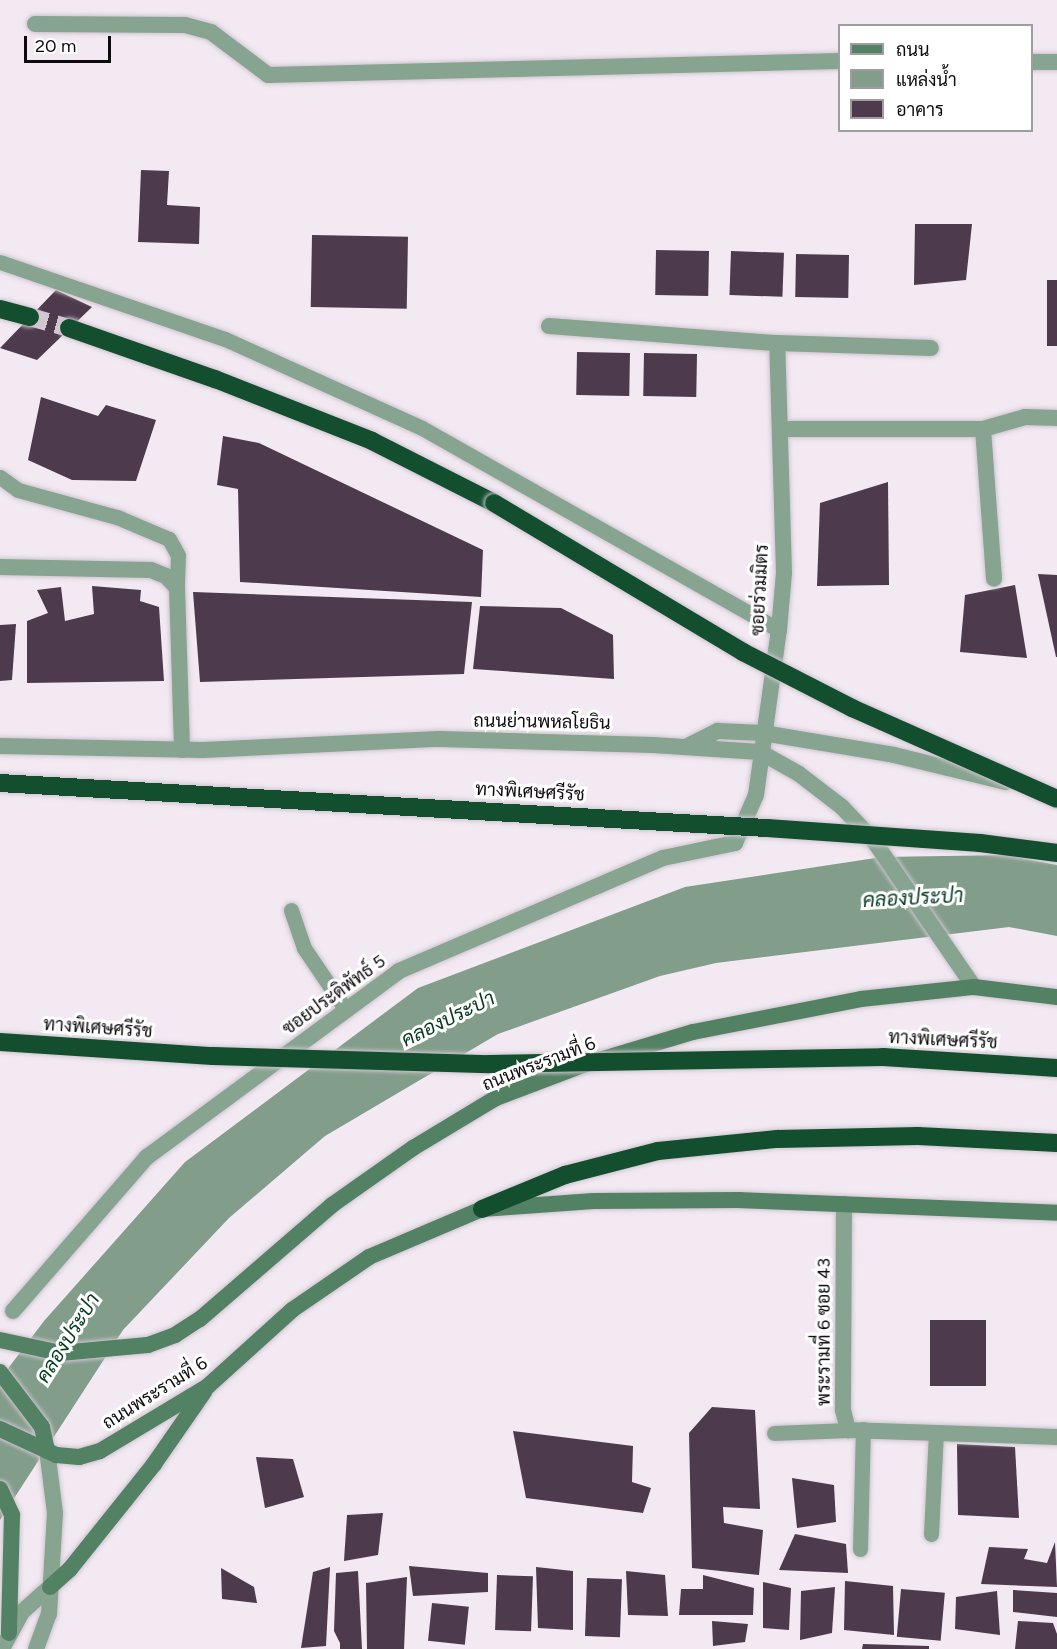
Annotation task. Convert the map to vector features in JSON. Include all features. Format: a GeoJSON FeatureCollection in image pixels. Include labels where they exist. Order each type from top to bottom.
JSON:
{"type":"FeatureCollection","features":[{"type":"Feature","properties":{"kind":"highway"},"geometry":{"type":"LineString","coordinates":[[0,309],[30,316]]}},
{"type":"Feature","properties":{"kind":"highway"},"geometry":{"type":"LineString","coordinates":[[69,328],[215,379],[372,441],[494,503],[743,652],[852,708],[1057,798]]}},
{"type":"Feature","properties":{"kind":"highway","name":"ทางพิเศษศรีรัช"},"geometry":{"type":"LineString","coordinates":[[0,783],[779,828],[980,843],[1057,853]]}},
{"type":"Feature","properties":{"kind":"highway","name":"ทางพิเศษศรีรัช"},"geometry":{"type":"LineString","coordinates":[[0,1042],[213,1056],[489,1064],[883,1057],[1057,1068]]}},
{"type":"Feature","properties":{"kind":"highway"},"geometry":{"type":"LineString","coordinates":[[482,1209],[565,1175],[658,1151],[777,1139],[918,1136],[1057,1143]]}},
{"type":"Feature","properties":{"kind":"main road","name":"ถนนพระรามที่ 6"},"geometry":{"type":"LineString","coordinates":[[0,1341],[60,1353],[148,1345],[175,1335],[200,1319],[332,1205],[413,1148],[496,1098],[583,1065],[693,1032],[861,999],[974,987],[1057,997]]}},
{"type":"Feature","properties":{"kind":"main road","name":"ถนนพระรามที่ 6"},"geometry":{"type":"LineString","coordinates":[[0,1429],[69,1457],[100,1451],[208,1386],[292,1310],[369,1257],[482,1209],[594,1201],[739,1200],[1057,1213]]}},
{"type":"Feature","properties":{"kind":"main road"},"geometry":{"type":"LineString","coordinates":[[0,1372],[42,1427],[47,1450]]}},
{"type":"Feature","properties":{"kind":"main road"},"geometry":{"type":"LineString","coordinates":[[50,1587],[70,1569],[154,1464],[208,1386]]}},
{"type":"Feature","properties":{"kind":"main road"},"geometry":{"type":"LineString","coordinates":[[0,1489],[12,1515],[9,1633]]}},
{"type":"Feature","properties":{"kind":"street"},"geometry":{"type":"LineString","coordinates":[[35,24],[185,25],[211,33],[268,75],[838,61]]}},
{"type":"Feature","properties":{"kind":"street"},"geometry":{"type":"LineString","coordinates":[[1033,62],[1057,62]]}},
{"type":"Feature","properties":{"kind":"street"},"geometry":{"type":"LineString","coordinates":[[549,326],[777,343],[932,348]]}},
{"type":"Feature","properties":{"kind":"street","name":"ซอยร่วมมิตร"},"geometry":{"type":"LineString","coordinates":[[760,752],[779,630],[784,573],[777,343]]}},
{"type":"Feature","properties":{"kind":"street"},"geometry":{"type":"LineString","coordinates":[[780,429],[983,429],[1025,417],[1057,418]]}},
{"type":"Feature","properties":{"kind":"street"},"geometry":{"type":"LineString","coordinates":[[983,429],[994,579]]}},
{"type":"Feature","properties":{"kind":"street"},"geometry":{"type":"LineString","coordinates":[[0,567],[151,570],[166,576],[177,588],[182,750]]}},
{"type":"Feature","properties":{"kind":"street"},"geometry":{"type":"LineString","coordinates":[[686,747],[718,731],[763,733],[894,755],[1057,798]]}},
{"type":"Feature","properties":{"kind":"street","name":"ถนนย่านพหลโยธิน"},"geometry":{"type":"LineString","coordinates":[[0,746],[182,750],[439,739],[686,747],[760,752],[799,774],[842,807],[874,841],[882,857],[974,987]]}},
{"type":"Feature","properties":{"kind":"street","name":"ซอยประดิพัทธ์ 5"},"geometry":{"type":"LineString","coordinates":[[13,1311],[147,1157],[399,971],[663,858],[735,843],[756,795],[760,752]]}},
{"type":"Feature","properties":{"kind":"street","name":"พระรามที่ 6 ซอย 43"},"geometry":{"type":"LineString","coordinates":[[844,1204],[843,1410],[855,1429]]}},
{"type":"Feature","properties":{"kind":"street"},"geometry":{"type":"LineString","coordinates":[[855,1429],[1057,1437]]}},
{"type":"Feature","properties":{"kind":"street"},"geometry":{"type":"LineString","coordinates":[[47,1450],[55,1513],[49,1614]]}},
{"type":"Feature","properties":{"kind":"street"},"geometry":{"type":"LineString","coordinates":[[36,1649],[70,1569]]}},
{"type":"Feature","properties":{"kind":"street"},"geometry":{"type":"LineString","coordinates":[[2,1649],[22,1612],[50,1587]]}},
{"type":"Feature","properties":{"kind":"lane"},"geometry":{"type":"LineString","coordinates":[[0,262],[225,339],[422,428],[779,630]]}},
{"type":"Feature","properties":{"kind":"lane"},"geometry":{"type":"LineString","coordinates":[[0,477],[18,490],[117,517],[169,539],[178,555],[177,588]]}},
{"type":"Feature","properties":{"kind":"lane"},"geometry":{"type":"LineString","coordinates":[[291,910],[304,948],[346,1010]]}},
{"type":"Feature","properties":{"kind":"lane"},"geometry":{"type":"LineString","coordinates":[[774,1433],[855,1429],[860,1549]]}},
{"type":"Feature","properties":{"kind":"lane"},"geometry":{"type":"LineString","coordinates":[[931,1534],[936,1432]]}},
{"type":"Feature","properties":{"kind":"water","name":"คลองประปา"},"geometry":{"type":"Polygon","coordinates":[[[1006,855],[1057,865],[1057,936],[1009,927],[716,963],[660,976],[498,1034],[325,1136],[229,1218],[123,1330],[0,1520],[0,1379],[44,1321],[185,1162],[418,988],[685,887],[882,857],[1006,855]]]}},
{"type":"Feature","properties":{"kind":"building"},"geometry":{"type":"Polygon","coordinates":[[[141,170],[169,171],[167,205],[200,207],[199,244],[138,242],[141,170]]]}},
{"type":"Feature","properties":{"kind":"building"},"geometry":{"type":"Polygon","coordinates":[[[915,224],[972,224],[966,280],[914,285],[915,224]]]}},
{"type":"Feature","properties":{"kind":"building"},"geometry":{"type":"Polygon","coordinates":[[[312,235],[408,237],[407,309],[311,307],[312,235]]]}},
{"type":"Feature","properties":{"kind":"building"},"geometry":{"type":"Polygon","coordinates":[[[656,250],[709,251],[708,296],[655,295],[656,250]]]}},
{"type":"Feature","properties":{"kind":"building"},"geometry":{"type":"Polygon","coordinates":[[[731,251],[784,253],[782,297],[729,295],[731,251]]]}},
{"type":"Feature","properties":{"kind":"building"},"geometry":{"type":"Polygon","coordinates":[[[796,254],[849,255],[848,298],[795,297],[796,254]]]}},
{"type":"Feature","properties":{"kind":"building"},"geometry":{"type":"Polygon","coordinates":[[[1047,280],[1057,280],[1057,346],[1047,346],[1047,280]]]}},
{"type":"Feature","properties":{"kind":"building"},"geometry":{"type":"Polygon","coordinates":[[[56,290],[92,307],[37,360],[0,348],[56,290]]]}},
{"type":"Feature","properties":{"kind":"building"},"geometry":{"type":"Polygon","coordinates":[[[577,352],[630,353],[629,396],[576,395],[577,352]]]}},
{"type":"Feature","properties":{"kind":"building"},"geometry":{"type":"Polygon","coordinates":[[[644,353],[697,354],[696,397],[643,396],[644,353]]]}},
{"type":"Feature","properties":{"kind":"building"},"geometry":{"type":"Polygon","coordinates":[[[41,397],[98,416],[106,405],[156,420],[136,481],[72,480],[28,460],[41,397]]]}},
{"type":"Feature","properties":{"kind":"building"},"geometry":{"type":"Polygon","coordinates":[[[223,436],[259,443],[483,550],[481,597],[240,582],[238,489],[217,485],[223,436]]]}},
{"type":"Feature","properties":{"kind":"building"},"geometry":{"type":"Polygon","coordinates":[[[888,482],[889,585],[817,586],[820,503],[888,482]]]}},
{"type":"Feature","properties":{"kind":"building"},"geometry":{"type":"Polygon","coordinates":[[[1038,574],[1057,575],[1057,657],[1056,657],[1038,574]]]}},
{"type":"Feature","properties":{"kind":"building"},"geometry":{"type":"Polygon","coordinates":[[[1015,585],[1027,658],[960,652],[965,595],[1015,585]]]}},
{"type":"Feature","properties":{"kind":"building"},"geometry":{"type":"Polygon","coordinates":[[[92,586],[141,590],[140,601],[159,607],[164,681],[27,683],[27,621],[48,613],[37,590],[61,587],[65,621],[94,614],[92,586]]]}},
{"type":"Feature","properties":{"kind":"building"},"geometry":{"type":"Polygon","coordinates":[[[193,592],[472,602],[464,674],[200,682],[193,592]]]}},
{"type":"Feature","properties":{"kind":"building"},"geometry":{"type":"Polygon","coordinates":[[[480,606],[561,608],[613,635],[614,679],[473,669],[480,606]]]}},
{"type":"Feature","properties":{"kind":"building"},"geometry":{"type":"Polygon","coordinates":[[[16,624],[12,680],[0,681],[0,625],[16,624]]]}},
{"type":"Feature","properties":{"kind":"building"},"geometry":{"type":"Polygon","coordinates":[[[930,1320],[986,1320],[986,1386],[930,1386],[930,1320]]]}},
{"type":"Feature","properties":{"kind":"building"},"geometry":{"type":"Polygon","coordinates":[[[712,1407],[755,1410],[760,1509],[723,1507],[724,1523],[763,1530],[759,1575],[692,1568],[689,1433],[712,1407]]]}},
{"type":"Feature","properties":{"kind":"building"},"geometry":{"type":"Polygon","coordinates":[[[513,1431],[633,1446],[632,1482],[651,1488],[643,1513],[526,1498],[513,1431]]]}},
{"type":"Feature","properties":{"kind":"building"},"geometry":{"type":"Polygon","coordinates":[[[957,1444],[1015,1447],[1019,1518],[958,1515],[957,1444]]]}},
{"type":"Feature","properties":{"kind":"building"},"geometry":{"type":"Polygon","coordinates":[[[256,1457],[293,1459],[304,1497],[265,1508],[256,1457]]]}},
{"type":"Feature","properties":{"kind":"building"},"geometry":{"type":"Polygon","coordinates":[[[792,1478],[834,1485],[836,1522],[797,1528],[792,1478]]]}},
{"type":"Feature","properties":{"kind":"building"},"geometry":{"type":"Polygon","coordinates":[[[383,1513],[378,1555],[344,1561],[347,1515],[383,1513]]]}},
{"type":"Feature","properties":{"kind":"building"},"geometry":{"type":"Polygon","coordinates":[[[795,1534],[846,1544],[848,1573],[779,1570],[795,1534]]]}},
{"type":"Feature","properties":{"kind":"building"},"geometry":{"type":"Polygon","coordinates":[[[1055,1542],[1057,1587],[981,1584],[989,1547],[1028,1549],[1024,1559],[1047,1563],[1055,1542]]]}},
{"type":"Feature","properties":{"kind":"building"},"geometry":{"type":"Polygon","coordinates":[[[409,1566],[488,1573],[488,1592],[413,1596],[409,1566]]]}},
{"type":"Feature","properties":{"kind":"building"},"geometry":{"type":"Polygon","coordinates":[[[330,1567],[326,1646],[301,1648],[313,1572],[330,1567]]]}},
{"type":"Feature","properties":{"kind":"building"},"geometry":{"type":"Polygon","coordinates":[[[536,1567],[573,1571],[573,1630],[538,1628],[536,1567]]]}},
{"type":"Feature","properties":{"kind":"building"},"geometry":{"type":"Polygon","coordinates":[[[221,1568],[254,1587],[257,1603],[222,1599],[221,1568]]]}},
{"type":"Feature","properties":{"kind":"building"},"geometry":{"type":"Polygon","coordinates":[[[358,1571],[362,1649],[340,1649],[340,1643],[334,1631],[336,1573],[358,1571]]]}},
{"type":"Feature","properties":{"kind":"building"},"geometry":{"type":"Polygon","coordinates":[[[626,1571],[665,1575],[668,1616],[628,1615],[626,1571]]]}},
{"type":"Feature","properties":{"kind":"building"},"geometry":{"type":"Polygon","coordinates":[[[497,1575],[533,1576],[531,1631],[495,1630],[497,1575]]]}},
{"type":"Feature","properties":{"kind":"building"},"geometry":{"type":"Polygon","coordinates":[[[703,1575],[754,1588],[753,1615],[679,1615],[681,1589],[703,1589],[703,1575]]]}},
{"type":"Feature","properties":{"kind":"building"},"geometry":{"type":"Polygon","coordinates":[[[407,1577],[404,1649],[367,1649],[366,1583],[407,1577]]]}},
{"type":"Feature","properties":{"kind":"building"},"geometry":{"type":"Polygon","coordinates":[[[587,1578],[622,1579],[620,1637],[585,1636],[587,1578]]]}},
{"type":"Feature","properties":{"kind":"building"},"geometry":{"type":"Polygon","coordinates":[[[845,1581],[893,1586],[894,1635],[844,1630],[845,1581]]]}},
{"type":"Feature","properties":{"kind":"building"},"geometry":{"type":"Polygon","coordinates":[[[763,1582],[791,1588],[789,1630],[763,1628],[763,1582]]]}},
{"type":"Feature","properties":{"kind":"building"},"geometry":{"type":"Polygon","coordinates":[[[835,1587],[832,1633],[800,1640],[801,1591],[835,1587]]]}},
{"type":"Feature","properties":{"kind":"building"},"geometry":{"type":"Polygon","coordinates":[[[901,1589],[945,1593],[941,1641],[897,1637],[901,1589]]]}},
{"type":"Feature","properties":{"kind":"building"},"geometry":{"type":"Polygon","coordinates":[[[1013,1590],[1057,1593],[1057,1617],[1013,1612],[1013,1590]]]}},
{"type":"Feature","properties":{"kind":"building"},"geometry":{"type":"Polygon","coordinates":[[[997,1591],[1000,1635],[955,1629],[956,1597],[997,1591]]]}},
{"type":"Feature","properties":{"kind":"building"},"geometry":{"type":"Polygon","coordinates":[[[432,1603],[469,1607],[465,1645],[428,1641],[432,1603]]]}},
{"type":"Feature","properties":{"kind":"building"},"geometry":{"type":"Polygon","coordinates":[[[712,1621],[748,1624],[745,1642],[713,1646],[712,1621]]]}},
{"type":"Feature","properties":{"kind":"building"},"geometry":{"type":"Polygon","coordinates":[[[1018,1621],[1053,1623],[1057,1634],[1057,1649],[1015,1649],[1018,1621]]]}},
{"type":"Feature","properties":{"kind":"building"},"geometry":{"type":"Polygon","coordinates":[[[863,1644],[929,1646],[929,1649],[862,1649],[863,1644]]]}},
{"type":"Feature","properties":{"kind":"tunnel"},"geometry":{"type":"LineString","coordinates":[[30,317],[69,328]]}}]}
